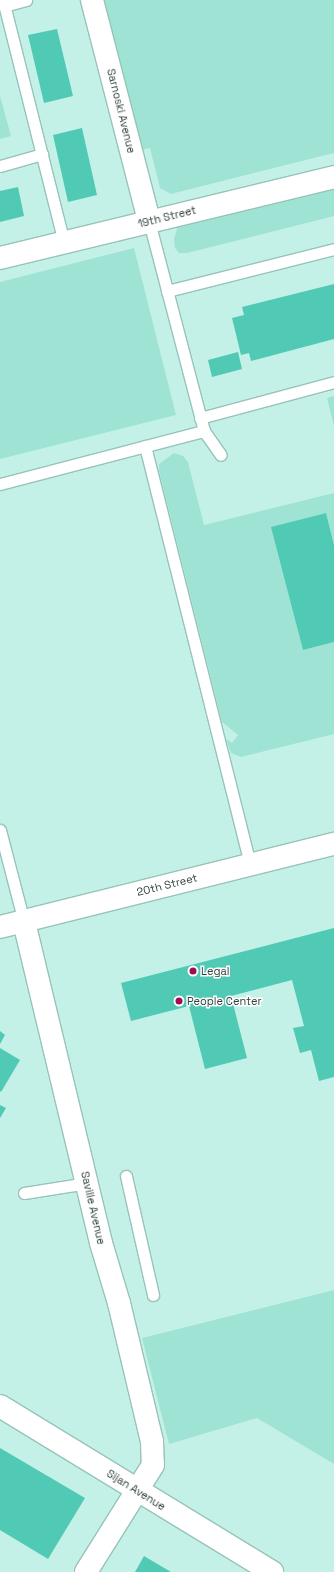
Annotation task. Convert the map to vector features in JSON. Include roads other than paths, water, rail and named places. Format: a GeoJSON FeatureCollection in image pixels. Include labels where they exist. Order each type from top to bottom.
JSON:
{"type":"FeatureCollection","features":[{"type":"Feature","properties":{"kind":"street","name":"Sarnoski Avenue"},"geometry":{"type":"LineString","coordinates":[[92,0],[149,222]]}},
{"type":"Feature","properties":{"kind":"street","name":"19th Street"},"geometry":{"type":"LineString","coordinates":[[0,258],[334,176]]}},
{"type":"Feature","properties":{"kind":"street","name":"20th Street"},"geometry":{"type":"LineString","coordinates":[[0,927],[334,844]]}},
{"type":"Feature","properties":{"kind":"street","name":"Saville Avenue"},"geometry":{"type":"LineString","coordinates":[[24,922],[87,1183],[152,1440],[153,1465],[138,1492],[86,1572]]}},
{"type":"Feature","properties":{"kind":"street","name":"Sijan Avenue"},"geometry":{"type":"LineString","coordinates":[[0,1406],[138,1492],[272,1572]]}},
{"type":"Feature","properties":{"kind":"lane"},"geometry":{"type":"LineString","coordinates":[[26,0],[4,3],[64,242]]}},
{"type":"Feature","properties":{"kind":"lane"},"geometry":{"type":"LineString","coordinates":[[0,166],[42,154]]}},
{"type":"Feature","properties":{"kind":"lane"},"geometry":{"type":"LineString","coordinates":[[149,222],[204,431],[221,455]]}},
{"type":"Feature","properties":{"kind":"lane"},"geometry":{"type":"LineString","coordinates":[[168,291],[334,249]]}},
{"type":"Feature","properties":{"kind":"lane"},"geometry":{"type":"LineString","coordinates":[[200,418],[334,382]]}},
{"type":"Feature","properties":{"kind":"lane"},"geometry":{"type":"LineString","coordinates":[[0,484],[204,431]]}},
{"type":"Feature","properties":{"kind":"lane"},"geometry":{"type":"LineString","coordinates":[[145,446],[250,864]]}},
{"type":"Feature","properties":{"kind":"lane"},"geometry":{"type":"LineString","coordinates":[[0,830],[24,922]]}},
{"type":"Feature","properties":{"kind":"lane"},"geometry":{"type":"LineString","coordinates":[[126,1176],[153,1294]]}},
{"type":"Feature","properties":{"kind":"lane"},"geometry":{"type":"LineString","coordinates":[[24,1193],[87,1183]]}},
{"type":"Feature","properties":{"kind":"place","name":"Legal"},"geometry":{"type":"Point","coordinates":[193,971]}},
{"type":"Feature","properties":{"kind":"place","name":"People Center"},"geometry":{"type":"Point","coordinates":[179,1001]}}]}
